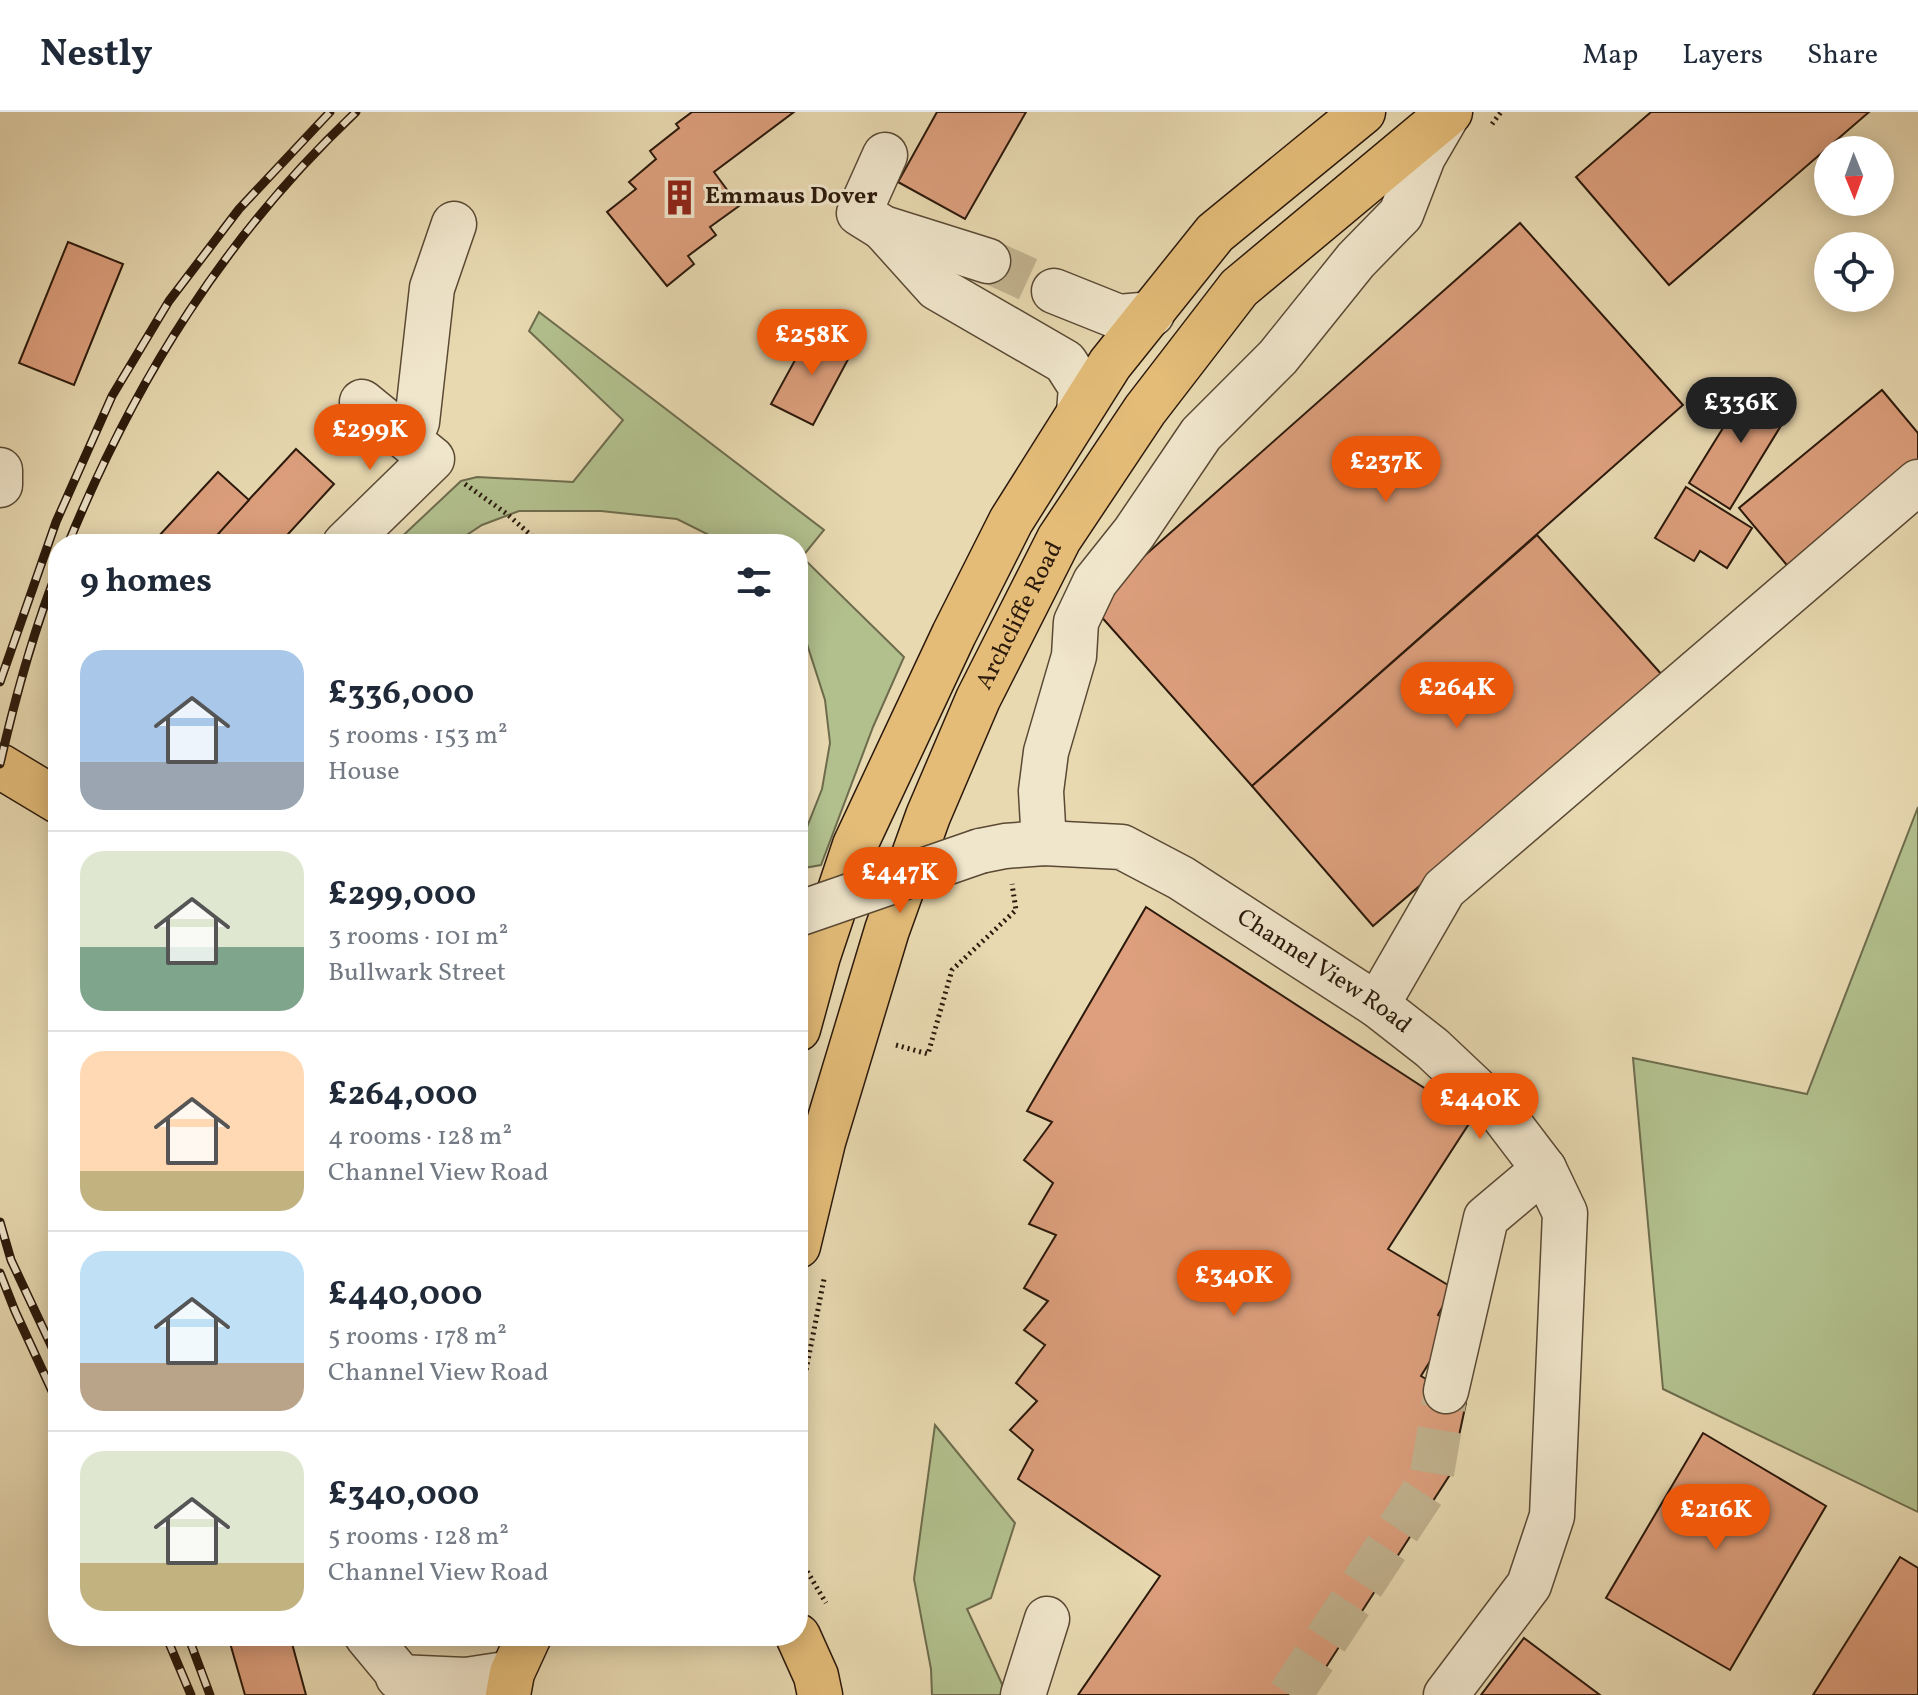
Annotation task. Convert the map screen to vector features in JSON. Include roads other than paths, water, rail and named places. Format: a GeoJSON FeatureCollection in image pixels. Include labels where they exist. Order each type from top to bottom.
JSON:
{"type":"FeatureCollection","features":[{"type":"Feature","properties":{"kind":"highway","name":"Archcliffe Road"},"geometry":{"type":"LineString","coordinates":[[808,992],[855,845],[1011,521],[1079,412],[1110,364],[1215,233],[1363,112]]}},
{"type":"Feature","properties":{"kind":"highway","name":"Archcliffe Road"},"geometry":{"type":"LineString","coordinates":[[808,1204],[823,1142],[877,961],[928,816],[978,699],[1059,539],[1145,410],[1239,288],[1449,113]]}},
{"type":"Feature","properties":{"kind":"highway"},"geometry":{"type":"LineString","coordinates":[[0,766],[48,795]]}},
{"type":"Feature","properties":{"kind":"highway"},"geometry":{"type":"LineString","coordinates":[[802,1646],[816,1676],[820,1695]]}},
{"type":"Feature","properties":{"kind":"street"},"geometry":{"type":"LineString","coordinates":[[1044,843],[1041,791],[1046,752],[1074,656],[1076,622],[1095,582],[1134,533],[1201,434],[1278,357],[1356,260],[1401,214],[1423,157],[1449,113]]}},
{"type":"Feature","properties":{"kind":"street"},"geometry":{"type":"LineString","coordinates":[[885,155],[859,213],[883,228],[988,261]]}},
{"type":"Feature","properties":{"kind":"street"},"geometry":{"type":"LineString","coordinates":[[353,534],[418,447],[417,422],[432,288],[454,224]]}},
{"type":"Feature","properties":{"kind":"street"},"geometry":{"type":"LineString","coordinates":[[883,228],[937,288],[1065,362],[1081,387],[1079,412]]}},
{"type":"Feature","properties":{"kind":"street"},"geometry":{"type":"LineString","coordinates":[[1054,291],[1119,317],[1152,314]]}},
{"type":"Feature","properties":{"kind":"street"},"geometry":{"type":"LineString","coordinates":[[362,402],[418,447]]}},
{"type":"Feature","properties":{"kind":"street"},"geometry":{"type":"LineString","coordinates":[[0,470],[0,485]]}},
{"type":"Feature","properties":{"kind":"street"},"geometry":{"type":"LineString","coordinates":[[1377,1005],[1444,889],[1918,482]]}},
{"type":"Feature","properties":{"kind":"street","name":"Channel View Road"},"geometry":{"type":"LineString","coordinates":[[808,911],[980,851],[1044,843],[1122,847],[1181,878],[1377,1005],[1432,1048],[1502,1114],[1544,1169],[1565,1213],[1552,1516],[1529,1585],[1446,1695]]}},
{"type":"Feature","properties":{"kind":"street"},"geometry":{"type":"LineString","coordinates":[[1446,1391],[1486,1218],[1544,1169]]}},
{"type":"Feature","properties":{"kind":"street"},"geometry":{"type":"LineString","coordinates":[[1023,1695],[1047,1619]]}},
{"type":"Feature","properties":{"kind":"street"},"geometry":{"type":"LineString","coordinates":[[375,1646],[407,1686],[466,1680],[515,1660]]}},
{"type":"Feature","properties":{"kind":"tunnel"},"geometry":{"type":"LineString","coordinates":[[988,261],[1054,291]]}},
{"type":"Feature","properties":{"kind":"tunnel"},"geometry":{"type":"LineString","coordinates":[[1290,1695],[1431,1480],[1446,1391]]}},
{"type":"Feature","properties":{"kind":"railway"},"geometry":{"type":"LineString","coordinates":[[52,534],[112,396],[169,301],[239,209],[330,112]]}},
{"type":"Feature","properties":{"kind":"railway"},"geometry":{"type":"LineString","coordinates":[[72,534],[123,424],[189,312],[266,208],[356,112]]}},
{"type":"Feature","properties":{"kind":"railway"},"geometry":{"type":"LineString","coordinates":[[0,682],[48,545]]}},
{"type":"Feature","properties":{"kind":"railway"},"geometry":{"type":"LineString","coordinates":[[0,764],[25,665],[48,596]]}},
{"type":"Feature","properties":{"kind":"railway"},"geometry":{"type":"LineString","coordinates":[[0,1222],[11,1260],[48,1339]]}},
{"type":"Feature","properties":{"kind":"railway"},"geometry":{"type":"LineString","coordinates":[[0,1273],[48,1382]]}},
{"type":"Feature","properties":{"kind":"railway"},"geometry":{"type":"LineString","coordinates":[[170,1646],[191,1695]]}},
{"type":"Feature","properties":{"kind":"railway"},"geometry":{"type":"LineString","coordinates":[[192,1646],[210,1695]]}},
{"type":"Feature","properties":{"kind":"place","name":"Emmaus Dover"},"geometry":{"type":"Point","coordinates":[679,197]}}]}
